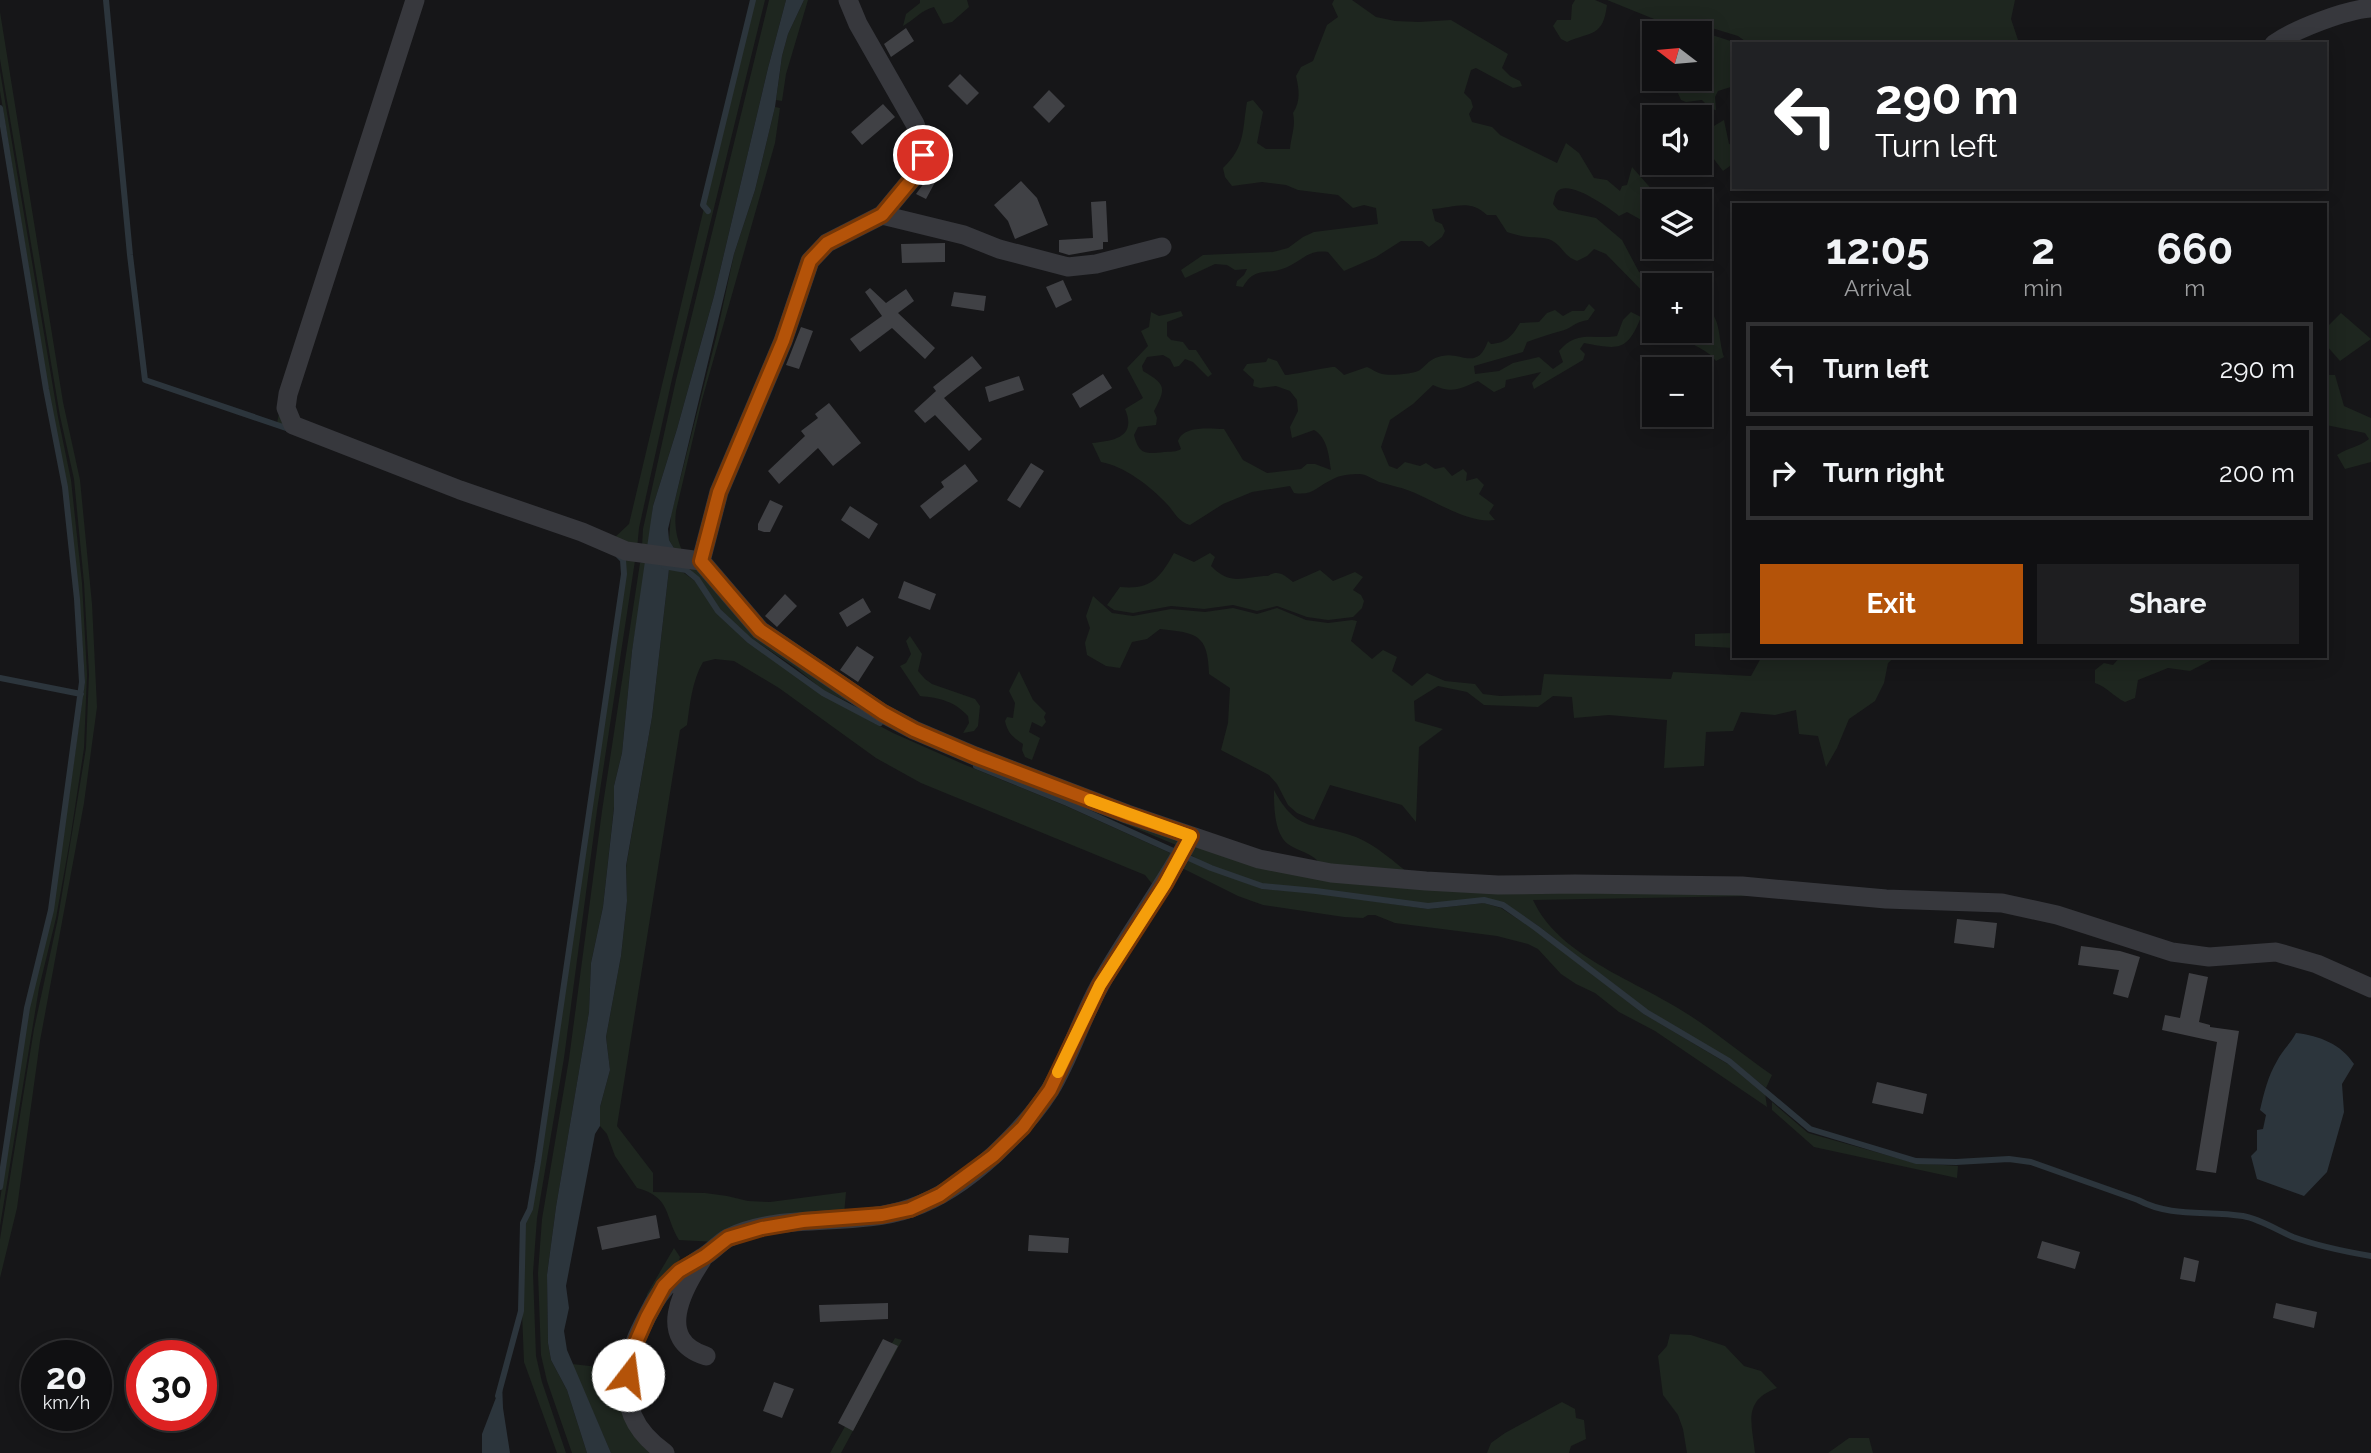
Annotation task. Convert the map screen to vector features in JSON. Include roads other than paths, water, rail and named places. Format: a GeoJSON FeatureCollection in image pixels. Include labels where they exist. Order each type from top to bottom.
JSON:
{"type":"FeatureCollection","features":[{"type":"Feature","properties":{"kind":"street"},"geometry":{"type":"LineString","coordinates":[[415,0],[288,394],[288,418],[293,425],[306,432],[582,532],[626,551],[691,559],[760,630],[883,713],[914,730],[975,756],[1127,814],[1185,847],[1331,873],[1498,885],[1742,886],[1805,894],[2002,903],[2057,915],[2172,952],[2209,957],[2276,951],[2318,964],[2371,988]]}},
{"type":"Feature","properties":{"kind":"street"},"geometry":{"type":"LineString","coordinates":[[691,559],[783,341],[810,261],[827,243],[882,215],[916,174],[923,155],[915,124],[858,24],[848,0]]}},
{"type":"Feature","properties":{"kind":"street"},"geometry":{"type":"LineString","coordinates":[[2277,42],[2292,33],[2351,12],[2371,8]]}},
{"type":"Feature","properties":{"kind":"street"},"geometry":{"type":"LineString","coordinates":[[882,215],[964,235],[999,249],[1068,267],[1096,264],[1162,247]]}},
{"type":"Feature","properties":{"kind":"street"},"geometry":{"type":"LineString","coordinates":[[665,1453],[640,1429],[630,1411],[626,1391],[629,1358],[664,1286],[679,1271],[728,1238],[762,1228],[803,1221],[882,1215],[910,1209],[940,1195],[993,1156],[1023,1127],[1050,1090],[1100,985],[1185,847]]}},
{"type":"Feature","properties":{"kind":"street"},"geometry":{"type":"LineString","coordinates":[[705,1256],[680,1299],[675,1320],[678,1334],[687,1347],[706,1356]]}},
{"type":"Feature","properties":{"kind":"waterway"},"geometry":{"type":"LineString","coordinates":[[106,0],[130,255],[145,380],[289,429]]}},
{"type":"Feature","properties":{"kind":"waterway"},"geometry":{"type":"LineString","coordinates":[[708,211],[703,205],[753,0]]}},
{"type":"Feature","properties":{"kind":"waterway"},"geometry":{"type":"LineString","coordinates":[[0,108],[46,389],[65,487],[77,599],[82,682],[51,910],[27,1008],[0,1187]]}},
{"type":"Feature","properties":{"kind":"waterway"},"geometry":{"type":"LineString","coordinates":[[498,1396],[521,1311],[523,1223],[530,1209],[538,1162],[624,574],[623,560],[619,556]]}},
{"type":"Feature","properties":{"kind":"waterway"},"geometry":{"type":"LineString","coordinates":[[664,566],[686,570],[697,579],[718,611],[749,640],[823,693],[880,723]]}},
{"type":"Feature","properties":{"kind":"waterway"},"geometry":{"type":"LineString","coordinates":[[0,678],[81,694]]}},
{"type":"Feature","properties":{"kind":"waterway"},"geometry":{"type":"LineString","coordinates":[[976,766],[1067,803],[1211,868],[1262,886],[1428,906],[1484,900],[1503,905],[1646,1012],[1729,1061],[1810,1129],[1916,1161],[2009,1159],[2031,1162],[2151,1206],[2249,1217],[2302,1240],[2371,1256]]}}]}
